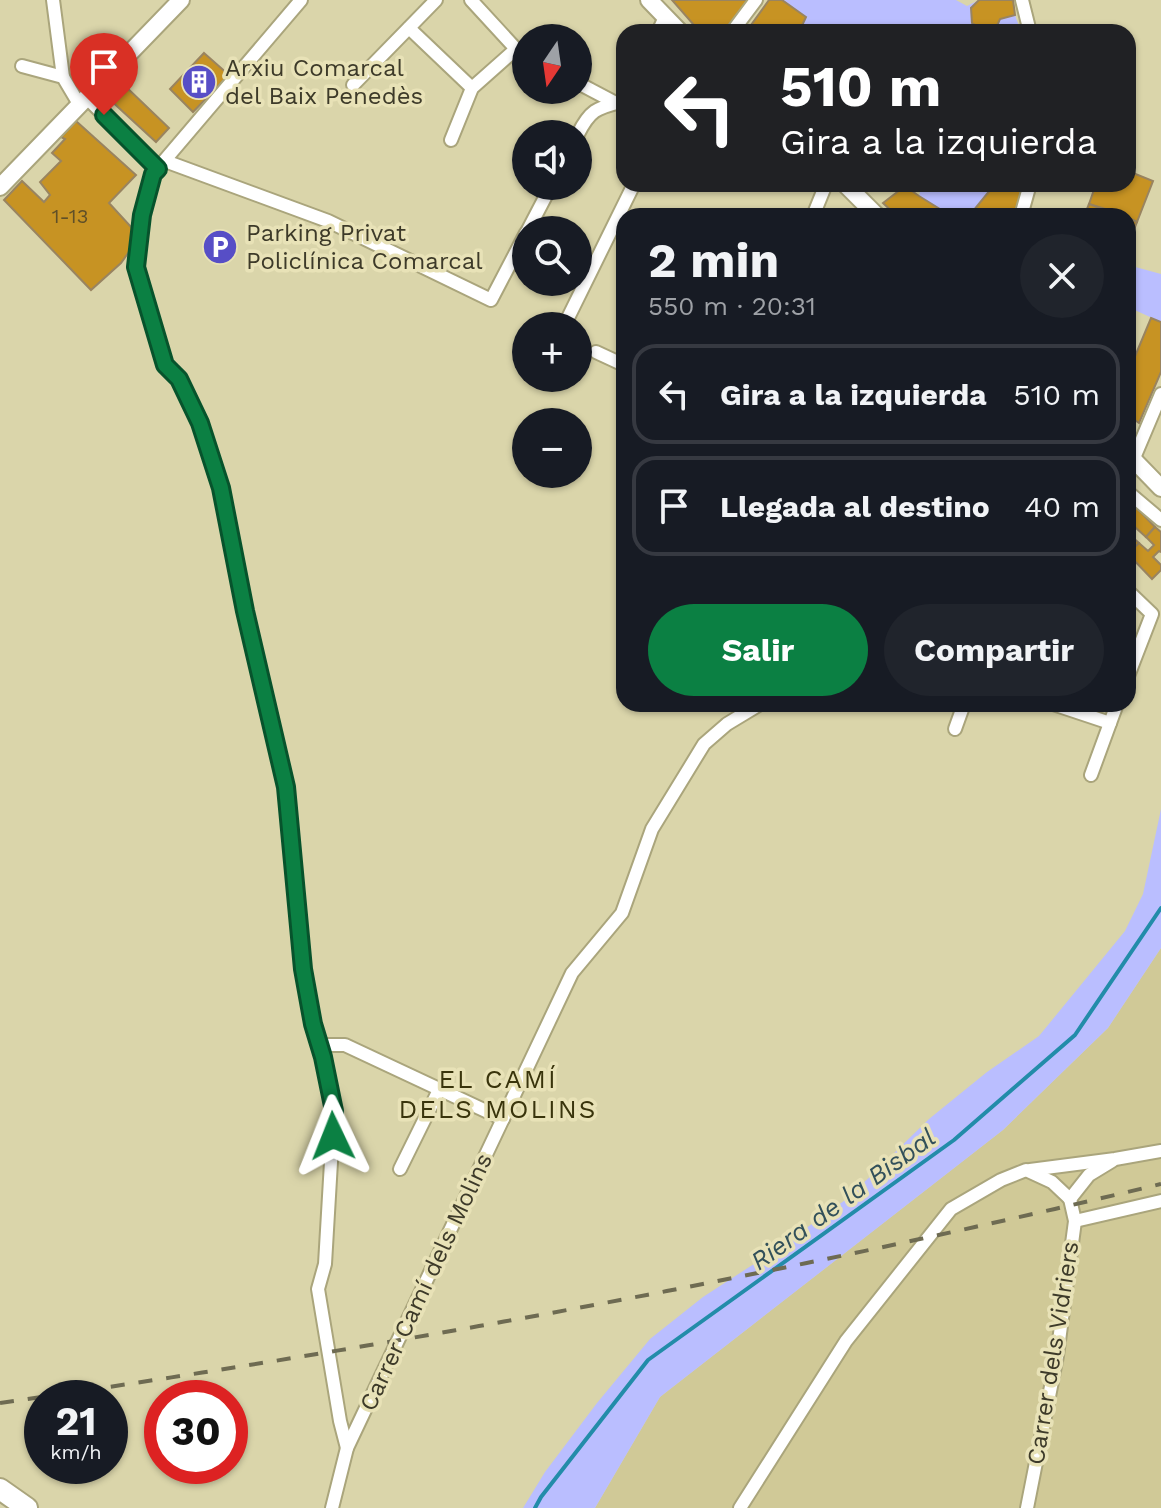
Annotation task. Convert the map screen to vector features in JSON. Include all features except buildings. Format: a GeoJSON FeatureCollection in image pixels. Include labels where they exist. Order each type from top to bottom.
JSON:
{"type":"FeatureCollection","features":[{"type":"Feature","properties":{"kind":"highway"},"geometry":{"type":"LineString","coordinates":[[0,1489],[27,1508]]}},
{"type":"Feature","properties":{"kind":"street"},"geometry":{"type":"LineString","coordinates":[[53,0],[63,77],[82,101],[162,165],[328,221],[491,300],[512,260]]}},
{"type":"Feature","properties":{"kind":"street"},"geometry":{"type":"LineString","coordinates":[[0,187],[181,0]]}},
{"type":"Feature","properties":{"kind":"street"},"geometry":{"type":"LineString","coordinates":[[301,0],[153,174],[142,215],[136,267],[165,365],[179,379],[200,423],[221,488],[245,611],[286,787],[303,969],[334,1111],[325,1264],[318,1289],[329,1363],[347,1448]]}},
{"type":"Feature","properties":{"kind":"street"},"geometry":{"type":"LineString","coordinates":[[353,85],[436,0]]}},
{"type":"Feature","properties":{"kind":"street"},"geometry":{"type":"LineString","coordinates":[[471,0],[512,42]]}},
{"type":"Feature","properties":{"kind":"street"},"geometry":{"type":"LineString","coordinates":[[649,0],[662,24]]}},
{"type":"Feature","properties":{"kind":"street"},"geometry":{"type":"LineString","coordinates":[[738,24],[756,0]]}},
{"type":"Feature","properties":{"kind":"street"},"geometry":{"type":"LineString","coordinates":[[1022,0],[1028,24]]}},
{"type":"Feature","properties":{"kind":"street"},"geometry":{"type":"LineString","coordinates":[[409,28],[472,88]]}},
{"type":"Feature","properties":{"kind":"street"},"geometry":{"type":"LineString","coordinates":[[451,140],[472,88],[512,58]]}},
{"type":"Feature","properties":{"kind":"street"},"geometry":{"type":"LineString","coordinates":[[22,66],[63,77]]}},
{"type":"Feature","properties":{"kind":"street"},"geometry":{"type":"LineString","coordinates":[[592,89],[616,101]]}},
{"type":"Feature","properties":{"kind":"street"},"geometry":{"type":"LineString","coordinates":[[585,120],[588,114],[616,103]]}},
{"type":"Feature","properties":{"kind":"street"},"geometry":{"type":"LineString","coordinates":[[853,192],[869,208]]}},
{"type":"Feature","properties":{"kind":"street"},"geometry":{"type":"LineString","coordinates":[[571,312],[616,221]]}},
{"type":"Feature","properties":{"kind":"street"},"geometry":{"type":"LineString","coordinates":[[596,352],[616,361]]}},
{"type":"Feature","properties":{"kind":"street"},"geometry":{"type":"LineString","coordinates":[[1136,446],[1161,394]]}},
{"type":"Feature","properties":{"kind":"street"},"geometry":{"type":"LineString","coordinates":[[1136,461],[1161,488]]}},
{"type":"Feature","properties":{"kind":"street"},"geometry":{"type":"LineString","coordinates":[[1136,499],[1161,520]]}},
{"type":"Feature","properties":{"kind":"street"},"geometry":{"type":"LineString","coordinates":[[1136,599],[1152,614],[1136,655]]}},
{"type":"Feature","properties":{"kind":"street","name":"Carrer Camí dels Molins"},"geometry":{"type":"LineString","coordinates":[[332,1508],[347,1448],[572,973],[622,913],[652,829],[704,744],[747,712]]}},
{"type":"Feature","properties":{"kind":"street"},"geometry":{"type":"LineString","coordinates":[[955,729],[961,712]]}},
{"type":"Feature","properties":{"kind":"street"},"geometry":{"type":"LineString","coordinates":[[1077,712],[1110,723]]}},
{"type":"Feature","properties":{"kind":"street"},"geometry":{"type":"LineString","coordinates":[[1091,775],[1114,712]]}},
{"type":"Feature","properties":{"kind":"street"},"geometry":{"type":"LineString","coordinates":[[319,1045],[345,1045],[503,1119]]}},
{"type":"Feature","properties":{"kind":"street"},"geometry":{"type":"LineString","coordinates":[[400,1169],[439,1090]]}},
{"type":"Feature","properties":{"kind":"street"},"geometry":{"type":"LineString","coordinates":[[740,1508],[846,1341],[951,1209],[1001,1180],[1026,1170],[1161,1151]]}},
{"type":"Feature","properties":{"kind":"street"},"geometry":{"type":"LineString","coordinates":[[1026,1170],[1052,1182],[1070,1199],[1089,1175],[1115,1159]]}},
{"type":"Feature","properties":{"kind":"street","name":"Carrer dels Vidriers"},"geometry":{"type":"LineString","coordinates":[[1027,1508],[1057,1356],[1075,1221],[1070,1199]]}},
{"type":"Feature","properties":{"kind":"street"},"geometry":{"type":"LineString","coordinates":[[1075,1221],[1161,1201]]}},
{"type":"Feature","properties":{"kind":"shaded area"},"geometry":{"type":"Polygon","coordinates":[[[782,0],[956,0],[967,6],[979,0],[971,8],[974,24],[803,24],[806,17],[782,0]]]}},
{"type":"Feature","properties":{"kind":"shaded area"},"geometry":{"type":"Polygon","coordinates":[[[1015,15],[1018,24],[998,24],[1000,19],[1015,15]]]}},
{"type":"Feature","properties":{"kind":"shaded area"},"geometry":{"type":"Polygon","coordinates":[[[920,192],[988,192],[976,208],[938,208],[919,196],[920,192]]]}},
{"type":"Feature","properties":{"kind":"shaded area"},"geometry":{"type":"Polygon","coordinates":[[[1136,267],[1161,274],[1161,322],[1136,311],[1136,267]]]}},
{"type":"Feature","properties":{"kind":"shaded area"},"geometry":{"type":"Polygon","coordinates":[[[1161,809],[1161,948],[1108,1028],[1003,1130],[660,1397],[595,1508],[523,1508],[545,1472],[650,1339],[703,1297],[848,1198],[929,1119],[987,1072],[1039,1036],[1125,931],[1143,894],[1161,809]]]}},
{"type":"Feature","properties":{"kind":"shaded area"},"geometry":{"type":"Polygon","coordinates":[[[1161,948],[1161,1508],[595,1508],[660,1397],[1003,1130],[1108,1028],[1161,948]]]}},
{"type":"Feature","properties":{"kind":"waterway","name":"Riera de la Bisbal"},"geometry":{"type":"LineString","coordinates":[[535,1508],[648,1360],[954,1140],[1075,1035],[1161,908]]}},
{"type":"Feature","properties":{"kind":"railway"},"geometry":{"type":"LineString","coordinates":[[0,1403],[292,1358],[583,1307],[873,1249],[1161,1184]]}},
{"type":"Feature","properties":{"kind":"place","name":"Arxiu Comarcal del Baix Penedès"},"geometry":{"type":"Point","coordinates":[199,82]}},
{"type":"Feature","properties":{"kind":"place","name":"Parking Privat Policlínica Comarcal"},"geometry":{"type":"Point","coordinates":[220,247]}},
{"type":"Feature","properties":{"kind":"district","name":"EL CAMÍ DELS MOLINS"},"geometry":{"type":"Point","coordinates":[498,1094]}},
{"type":"Feature","properties":{"kind":"route"},"geometry":{"type":"LineString","coordinates":[[104,115],[158,169],[153,174],[142,215],[136,267],[165,365],[179,379],[200,423],[221,488],[245,611],[286,787],[303,969],[334,1111],[333,1136]]}}]}
